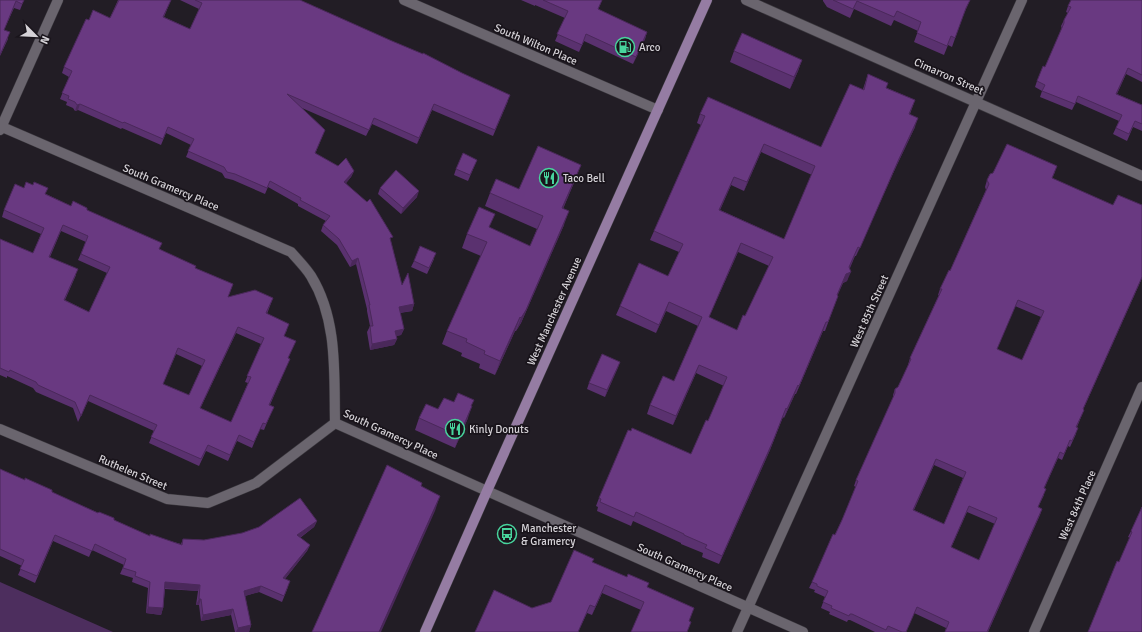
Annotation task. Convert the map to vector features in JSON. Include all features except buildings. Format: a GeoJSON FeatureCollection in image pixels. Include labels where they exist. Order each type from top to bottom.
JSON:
{"type":"FeatureCollection","features":[{"type":"Feature","properties":{"kind":"main road","name":"West Manchester Avenue"},"geometry":{"type":"LineString","coordinates":[[425,632],[486,491],[707,0]]}},
{"type":"Feature","properties":{"kind":"street"},"geometry":{"type":"LineString","coordinates":[[0,128],[58,0]]}},
{"type":"Feature","properties":{"kind":"street","name":"South Wilton Place"},"geometry":{"type":"LineString","coordinates":[[404,0],[658,110]]}},
{"type":"Feature","properties":{"kind":"street","name":"Cimarron Street"},"geometry":{"type":"LineString","coordinates":[[746,0],[1142,176]]}},
{"type":"Feature","properties":{"kind":"street","name":"West 85th Street"},"geometry":{"type":"LineString","coordinates":[[738,632],[1022,0]]}},
{"type":"Feature","properties":{"kind":"street","name":"South Gramercy Place"},"geometry":{"type":"LineString","coordinates":[[0,128],[292,252],[311,276],[324,302],[333,339],[335,423],[803,632]]}},
{"type":"Feature","properties":{"kind":"street","name":"West 84th Place"},"geometry":{"type":"LineString","coordinates":[[1034,632],[1142,387]]}},
{"type":"Feature","properties":{"kind":"street","name":"Ruthelen Street"},"geometry":{"type":"LineString","coordinates":[[0,429],[167,499],[208,503],[256,483],[335,423]]}},
{"type":"Feature","properties":{"kind":"shaded area"},"geometry":{"type":"Polygon","coordinates":[[[0,582],[113,632],[0,632],[0,582]]]}},
{"type":"Feature","properties":{"kind":"place","name":"Arco"},"geometry":{"type":"Point","coordinates":[625,47]}},
{"type":"Feature","properties":{"kind":"place","name":"Taco Bell"},"geometry":{"type":"Point","coordinates":[549,178]}},
{"type":"Feature","properties":{"kind":"place","name":"Kinly Donuts"},"geometry":{"type":"Point","coordinates":[455,429]}},
{"type":"Feature","properties":{"kind":"place","name":"Manchester & Gramercy"},"geometry":{"type":"Point","coordinates":[507,534]}}]}
